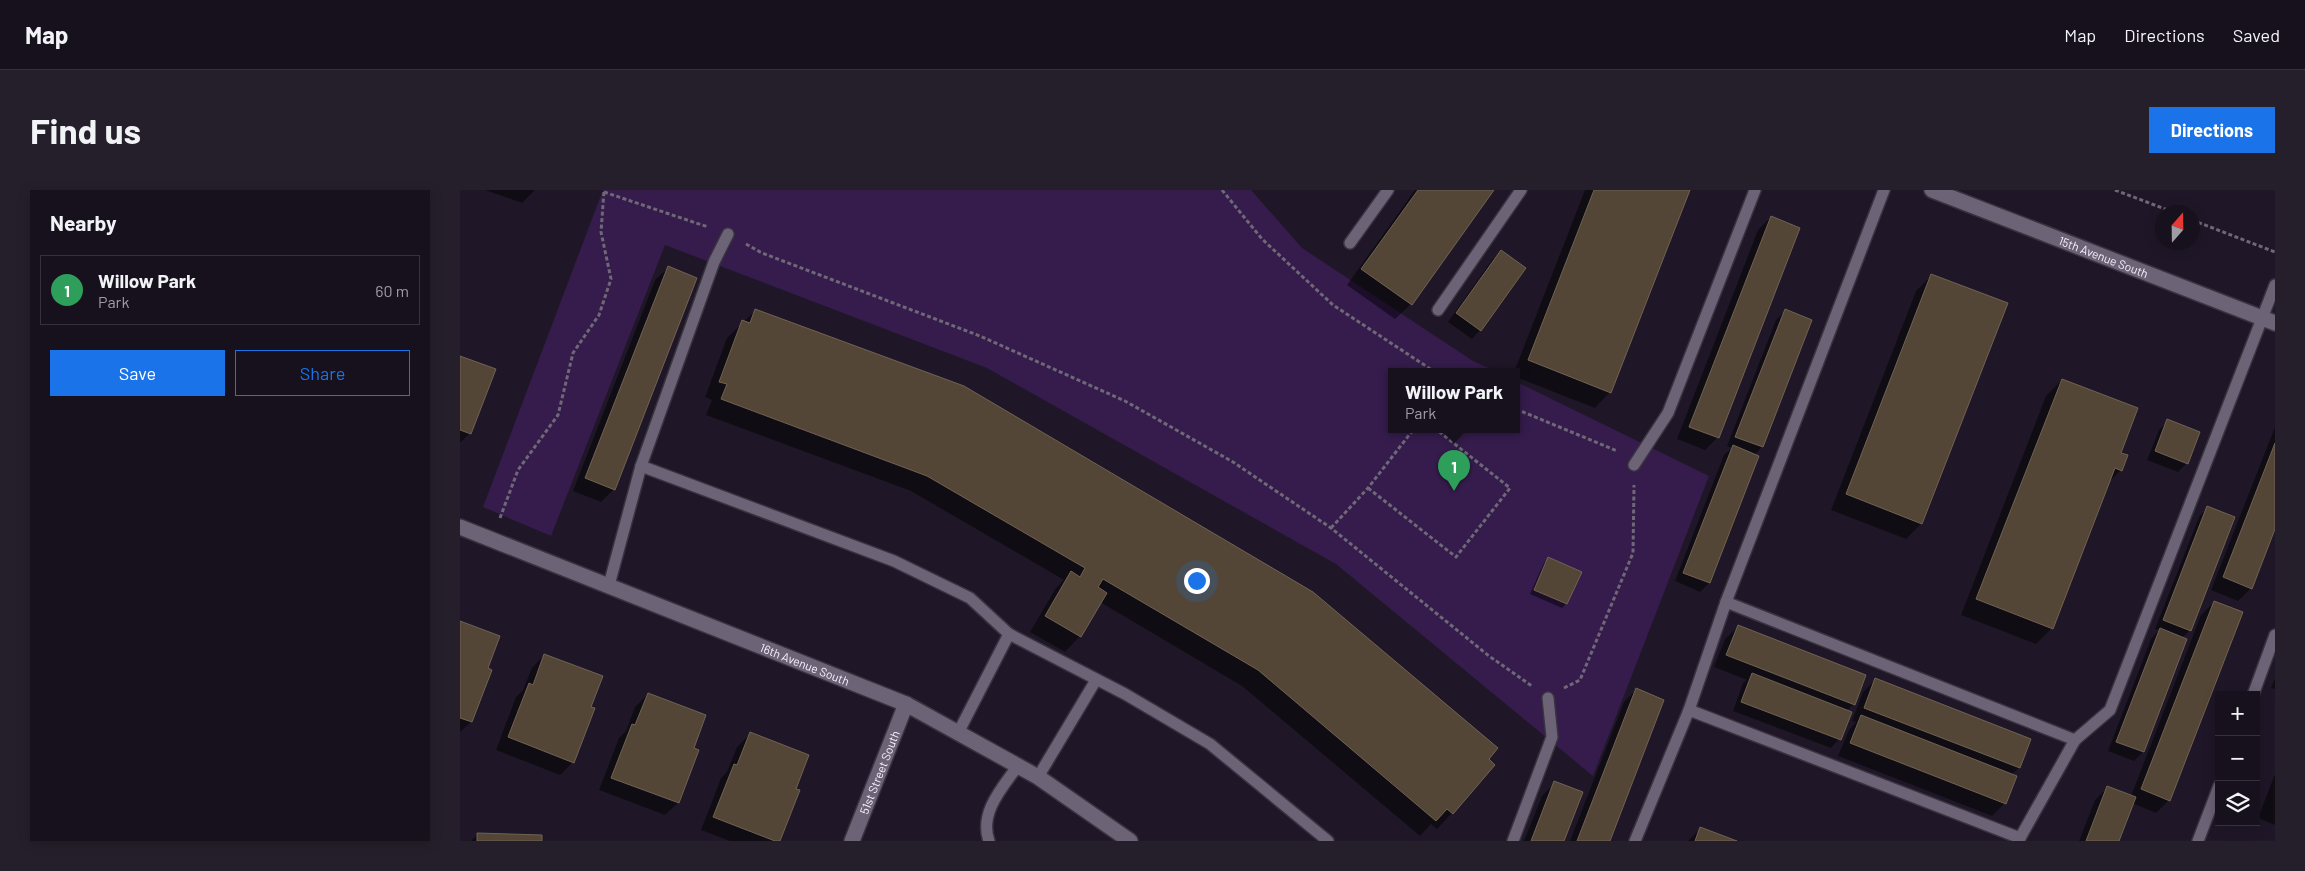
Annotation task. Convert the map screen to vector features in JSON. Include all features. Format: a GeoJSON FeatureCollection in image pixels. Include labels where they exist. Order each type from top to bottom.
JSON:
{"type":"FeatureCollection","features":[{"type":"Feature","properties":{"kind":"street","name":"15th Avenue South"},"geometry":{"type":"LineString","coordinates":[[1932,190],[2268,320]]}},
{"type":"Feature","properties":{"kind":"street","name":"16th Avenue South"},"geometry":{"type":"LineString","coordinates":[[460,527],[906,704],[1038,777],[1130,841]]}},
{"type":"Feature","properties":{"kind":"street","name":"51st Street South"},"geometry":{"type":"LineString","coordinates":[[852,841],[906,704]]}},
{"type":"Feature","properties":{"kind":"lane"},"geometry":{"type":"LineString","coordinates":[[1350,243],[1388,190]]}},
{"type":"Feature","properties":{"kind":"lane"},"geometry":{"type":"LineString","coordinates":[[1438,310],[1521,190]]}},
{"type":"Feature","properties":{"kind":"lane"},"geometry":{"type":"LineString","coordinates":[[1634,465],[1668,413],[1755,190]]}},
{"type":"Feature","properties":{"kind":"lane"},"geometry":{"type":"LineString","coordinates":[[1636,841],[1689,710],[1726,602],[1884,190]]}},
{"type":"Feature","properties":{"kind":"lane"},"geometry":{"type":"LineString","coordinates":[[609,585],[641,466],[714,262],[728,234]]}},
{"type":"Feature","properties":{"kind":"lane"},"geometry":{"type":"LineString","coordinates":[[1689,710],[2020,839],[2075,740],[2110,710],[2268,320],[2275,285]]}},
{"type":"Feature","properties":{"kind":"lane"},"geometry":{"type":"LineString","coordinates":[[641,466],[894,561],[970,598],[1009,634],[1125,694],[1210,744],[1328,841]]}},
{"type":"Feature","properties":{"kind":"lane"},"geometry":{"type":"LineString","coordinates":[[1726,602],[2075,740]]}},
{"type":"Feature","properties":{"kind":"lane"},"geometry":{"type":"LineString","coordinates":[[958,734],[1009,634]]}},
{"type":"Feature","properties":{"kind":"lane"},"geometry":{"type":"LineString","coordinates":[[2254,691],[2275,635]]}},
{"type":"Feature","properties":{"kind":"lane"},"geometry":{"type":"LineString","coordinates":[[1038,777],[1096,680]]}},
{"type":"Feature","properties":{"kind":"lane"},"geometry":{"type":"LineString","coordinates":[[1513,841],[1552,737],[1548,698]]}},
{"type":"Feature","properties":{"kind":"lane"},"geometry":{"type":"LineString","coordinates":[[989,841],[986,832],[991,803],[1017,767]]}},
{"type":"Feature","properties":{"kind":"lane"},"geometry":{"type":"LineString","coordinates":[[2198,841],[2215,796]]}},
{"type":"Feature","properties":{"kind":"path"},"geometry":{"type":"LineString","coordinates":[[1222,190],[1262,239],[1332,305],[1429,368]]}},
{"type":"Feature","properties":{"kind":"path"},"geometry":{"type":"LineString","coordinates":[[2114,190],[2155,205]]}},
{"type":"Feature","properties":{"kind":"path"},"geometry":{"type":"LineString","coordinates":[[493,540],[518,470],[558,415],[573,353],[599,315],[611,279],[601,232],[604,191],[728,234],[762,253],[980,336],[1126,401],[1232,462],[1331,528],[1489,656],[1548,698],[1580,680],[1633,553],[1634,465],[1613,448],[1520,411]]}},
{"type":"Feature","properties":{"kind":"path"},"geometry":{"type":"LineString","coordinates":[[2200,223],[2275,252]]}},
{"type":"Feature","properties":{"kind":"path"},"geometry":{"type":"LineString","coordinates":[[1331,528],[1368,488],[1411,433]]}},
{"type":"Feature","properties":{"kind":"path"},"geometry":{"type":"LineString","coordinates":[[1368,488],[1456,557],[1510,488],[1441,433]]}},
{"type":"Feature","properties":{"kind":"shaded area"},"geometry":{"type":"Polygon","coordinates":[[[603,190],[1251,190],[1302,248],[1473,361],[1488,368],[1388,368],[1388,433],[1520,433],[1520,383],[1709,476],[1593,776],[1336,564],[987,368],[665,245],[551,536],[483,507],[603,190]]]}},
{"type":"Feature","properties":{"kind":"building"},"geometry":{"type":"Polygon","coordinates":[[[1418,190],[1494,190],[1412,305],[1361,269],[1418,190]]]}},
{"type":"Feature","properties":{"kind":"building"},"geometry":{"type":"Polygon","coordinates":[[[1594,190],[1690,190],[1611,393],[1528,360],[1594,190]]]}},
{"type":"Feature","properties":{"kind":"building"},"geometry":{"type":"Polygon","coordinates":[[[1771,216],[1800,228],[1719,438],[1689,427],[1771,216]]]}},
{"type":"Feature","properties":{"kind":"building"},"geometry":{"type":"Polygon","coordinates":[[[1501,250],[1526,268],[1481,331],[1456,313],[1501,250]]]}},
{"type":"Feature","properties":{"kind":"building"},"geometry":{"type":"Polygon","coordinates":[[[668,266],[697,278],[615,490],[585,478],[668,266]]]}},
{"type":"Feature","properties":{"kind":"building"},"geometry":{"type":"Polygon","coordinates":[[[1931,274],[2008,303],[1922,524],[1846,494],[1931,274]]]}},
{"type":"Feature","properties":{"kind":"building"},"geometry":{"type":"Polygon","coordinates":[[[755,309],[964,386],[1313,592],[1498,748],[1489,759],[1495,765],[1453,814],[1447,809],[1436,821],[1258,670],[1103,579],[1098,587],[1107,593],[1081,637],[1045,616],[1071,571],[1080,577],[1085,568],[927,476],[721,399],[727,384],[719,382],[742,320],[750,323],[755,309]]]}},
{"type":"Feature","properties":{"kind":"building"},"geometry":{"type":"Polygon","coordinates":[[[1785,309],[1812,320],[1763,447],[1735,437],[1785,309]]]}},
{"type":"Feature","properties":{"kind":"building"},"geometry":{"type":"Polygon","coordinates":[[[460,356],[496,369],[471,434],[460,430],[460,356]]]}},
{"type":"Feature","properties":{"kind":"building"},"geometry":{"type":"Polygon","coordinates":[[[2062,379],[2138,408],[2121,453],[2128,455],[2122,471],[2115,468],[2053,629],[1976,599],[2062,379]]]}},
{"type":"Feature","properties":{"kind":"building"},"geometry":{"type":"Polygon","coordinates":[[[2167,419],[2200,432],[2188,464],[2155,451],[2167,419]]]}},
{"type":"Feature","properties":{"kind":"building"},"geometry":{"type":"Polygon","coordinates":[[[2275,443],[2275,529],[2252,589],[2223,577],[2275,443]]]}},
{"type":"Feature","properties":{"kind":"building"},"geometry":{"type":"Polygon","coordinates":[[[1733,445],[1759,456],[1710,583],[1683,573],[1733,445]]]}},
{"type":"Feature","properties":{"kind":"building"},"geometry":{"type":"Polygon","coordinates":[[[2207,506],[2235,517],[2191,631],[2163,620],[2207,506]]]}},
{"type":"Feature","properties":{"kind":"building"},"geometry":{"type":"Polygon","coordinates":[[[1548,557],[1582,572],[1567,604],[1534,590],[1548,557]]]}},
{"type":"Feature","properties":{"kind":"building"},"geometry":{"type":"Polygon","coordinates":[[[2214,601],[2243,612],[2170,801],[2141,789],[2214,601]]]}},
{"type":"Feature","properties":{"kind":"building"},"geometry":{"type":"Polygon","coordinates":[[[460,621],[500,636],[488,668],[492,670],[472,722],[460,718],[460,621]]]}},
{"type":"Feature","properties":{"kind":"building"},"geometry":{"type":"Polygon","coordinates":[[[1738,625],[1866,675],[1855,705],[1726,655],[1738,625]]]}},
{"type":"Feature","properties":{"kind":"building"},"geometry":{"type":"Polygon","coordinates":[[[2160,628],[2187,639],[2144,752],[2116,742],[2160,628]]]}},
{"type":"Feature","properties":{"kind":"building"},"geometry":{"type":"Polygon","coordinates":[[[544,654],[603,676],[591,707],[595,708],[574,763],[508,737],[529,683],[533,685],[544,654]]]}},
{"type":"Feature","properties":{"kind":"building"},"geometry":{"type":"Polygon","coordinates":[[[1752,673],[1852,712],[1841,740],[1741,702],[1752,673]]]}},
{"type":"Feature","properties":{"kind":"building"},"geometry":{"type":"Polygon","coordinates":[[[1875,678],[2031,739],[2020,768],[1864,708],[1875,678]]]}},
{"type":"Feature","properties":{"kind":"building"},"geometry":{"type":"Polygon","coordinates":[[[1636,688],[1664,700],[1610,841],[1577,841],[1636,688]]]}},
{"type":"Feature","properties":{"kind":"building"},"geometry":{"type":"Polygon","coordinates":[[[648,693],[706,715],[694,748],[699,750],[679,803],[611,778],[632,724],[635,725],[648,693]]]}},
{"type":"Feature","properties":{"kind":"building"},"geometry":{"type":"Polygon","coordinates":[[[1861,715],[2017,776],[2006,804],[1850,743],[1861,715]]]}},
{"type":"Feature","properties":{"kind":"building"},"geometry":{"type":"Polygon","coordinates":[[[750,732],[809,755],[796,789],[800,790],[780,841],[775,841],[713,817],[734,764],[737,765],[750,732]]]}},
{"type":"Feature","properties":{"kind":"building"},"geometry":{"type":"Polygon","coordinates":[[[1554,781],[1583,792],[1564,841],[1531,841],[1554,781]]]}},
{"type":"Feature","properties":{"kind":"building"},"geometry":{"type":"Polygon","coordinates":[[[2107,786],[2136,797],[2119,841],[2086,841],[2107,786]]]}},
{"type":"Feature","properties":{"kind":"building"},"geometry":{"type":"Polygon","coordinates":[[[1700,827],[1737,841],[1695,841],[1700,827]]]}},
{"type":"Feature","properties":{"kind":"building"},"geometry":{"type":"Polygon","coordinates":[[[477,833],[542,835],[542,841],[477,841],[477,833]]]}},
{"type":"Feature","properties":{"kind":"place","name":"Willow Park"},"geometry":{"type":"Point","coordinates":[1454,491]}}]}
